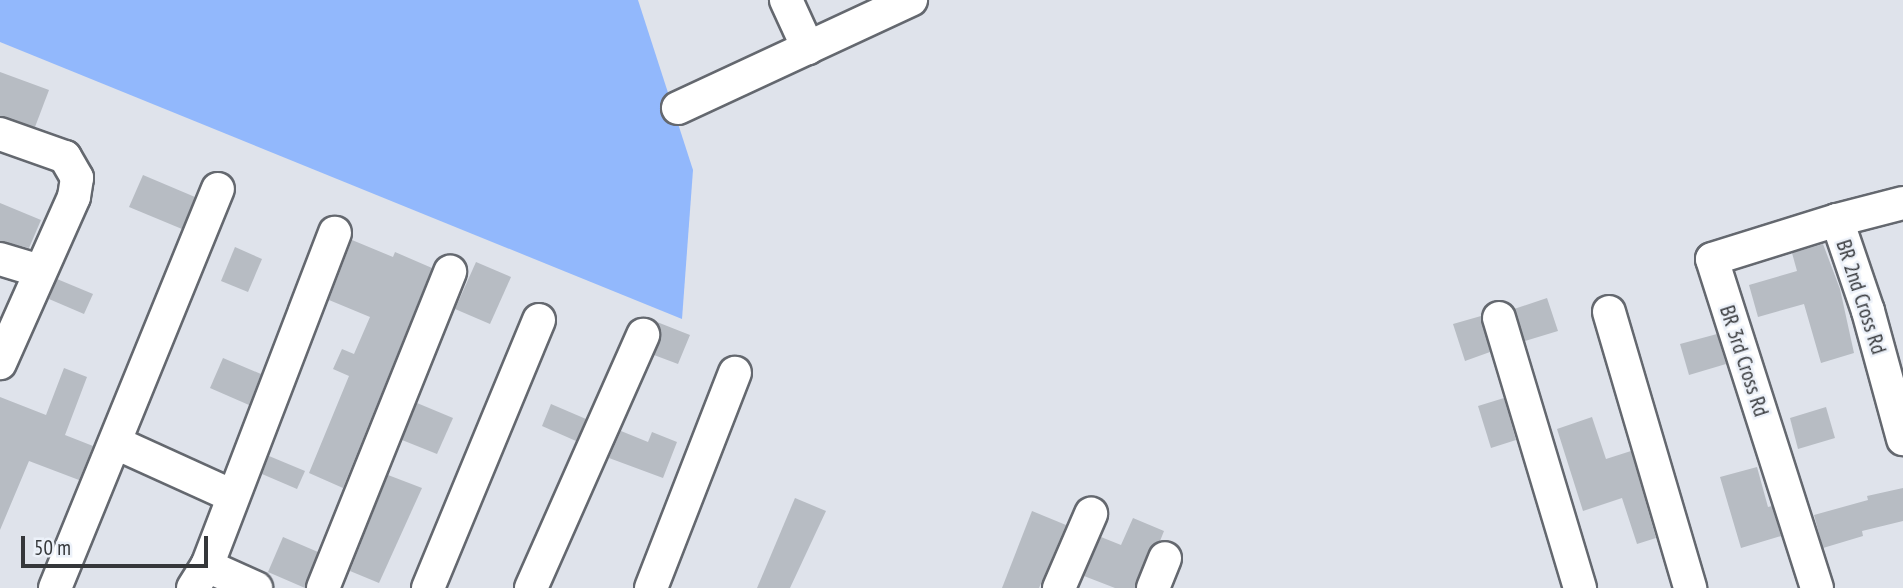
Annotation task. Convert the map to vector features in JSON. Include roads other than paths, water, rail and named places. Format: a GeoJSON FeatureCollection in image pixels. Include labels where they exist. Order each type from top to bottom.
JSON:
{"type":"FeatureCollection","features":[{"type":"Feature","properties":{"kind":"street"},"geometry":{"type":"LineString","coordinates":[[786,0],[808,48]]}},
{"type":"Feature","properties":{"kind":"street"},"geometry":{"type":"LineString","coordinates":[[678,108],[911,0]]}},
{"type":"Feature","properties":{"kind":"street"},"geometry":{"type":"LineString","coordinates":[[0,134],[65,157],[77,178],[74,197],[0,363]]}},
{"type":"Feature","properties":{"kind":"street"},"geometry":{"type":"LineString","coordinates":[[55,588],[218,188]]}},
{"type":"Feature","properties":{"kind":"street","name":"BR 2nd Cross Rd"},"geometry":{"type":"LineString","coordinates":[[1903,203],[1837,220],[1868,311],[1903,439]]}},
{"type":"Feature","properties":{"kind":"street","name":"BR 3rd Cross Rd"},"geometry":{"type":"LineString","coordinates":[[1817,588],[1712,259],[1837,220]]}},
{"type":"Feature","properties":{"kind":"street"},"geometry":{"type":"LineString","coordinates":[[256,588],[200,577],[335,233]]}},
{"type":"Feature","properties":{"kind":"street"},"geometry":{"type":"LineString","coordinates":[[0,259],[40,271]]}},
{"type":"Feature","properties":{"kind":"street"},"geometry":{"type":"LineString","coordinates":[[323,588],[450,272]]}},
{"type":"Feature","properties":{"kind":"street"},"geometry":{"type":"LineString","coordinates":[[1609,312],[1690,588]]}},
{"type":"Feature","properties":{"kind":"street"},"geometry":{"type":"LineString","coordinates":[[1499,318],[1580,588]]}},
{"type":"Feature","properties":{"kind":"street"},"geometry":{"type":"LineString","coordinates":[[428,588],[539,320]]}},
{"type":"Feature","properties":{"kind":"street"},"geometry":{"type":"LineString","coordinates":[[531,588],[643,335]]}},
{"type":"Feature","properties":{"kind":"street"},"geometry":{"type":"LineString","coordinates":[[651,588],[735,373]]}},
{"type":"Feature","properties":{"kind":"street"},"geometry":{"type":"LineString","coordinates":[[116,443],[233,496]]}},
{"type":"Feature","properties":{"kind":"street"},"geometry":{"type":"LineString","coordinates":[[1059,588],[1091,514]]}},
{"type":"Feature","properties":{"kind":"street"},"geometry":{"type":"LineString","coordinates":[[1153,588],[1165,558]]}}]}
